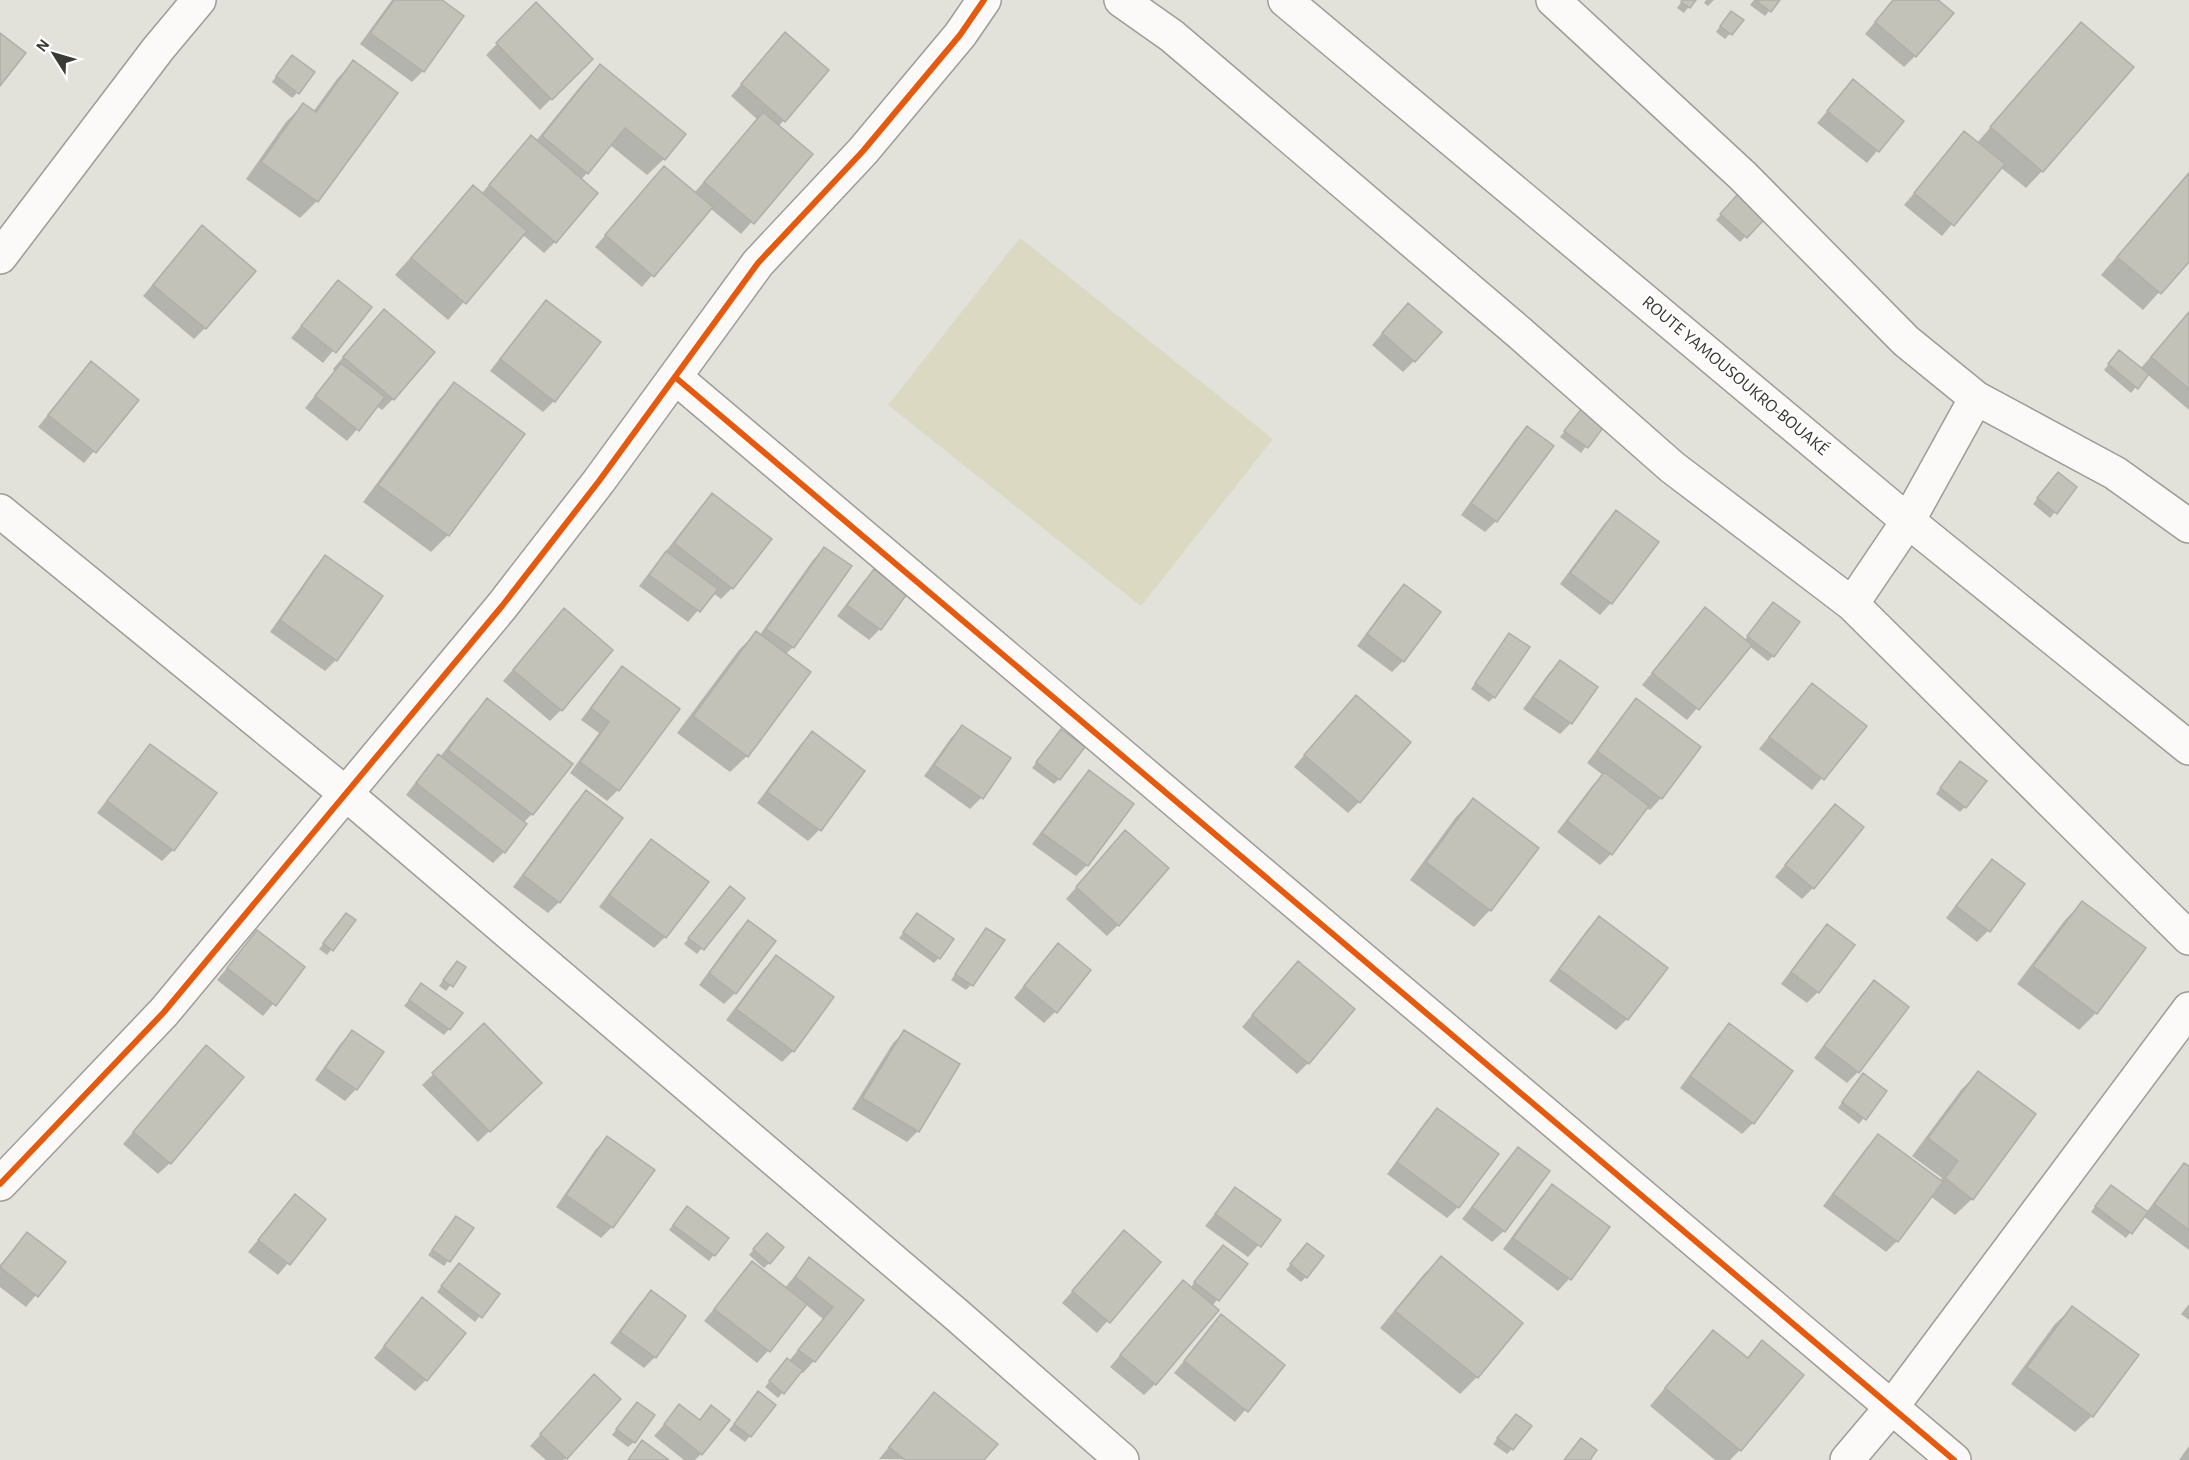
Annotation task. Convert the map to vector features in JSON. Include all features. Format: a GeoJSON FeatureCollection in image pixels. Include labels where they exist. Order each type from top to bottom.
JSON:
{"type":"FeatureCollection","features":[{"type":"Feature","properties":{"kind":"street"},"geometry":{"type":"LineString","coordinates":[[0,257],[158,49],[199,0]]}},
{"type":"Feature","properties":{"kind":"street"},"geometry":{"type":"LineString","coordinates":[[0,1184],[164,1012],[502,606],[599,481],[758,263],[863,151],[960,35],[984,0]]}},
{"type":"Feature","properties":{"kind":"street"},"geometry":{"type":"LineString","coordinates":[[1121,0],[1172,36],[1521,334],[1672,467],[1852,604],[2189,938]]}},
{"type":"Feature","properties":{"kind":"street","name":"ROUTE YAMOUSOUKRO-BOUAKÉ"},"geometry":{"type":"LineString","coordinates":[[1285,0],[1908,521],[2189,748]]}},
{"type":"Feature","properties":{"kind":"street"},"geometry":{"type":"LineString","coordinates":[[1553,0],[1743,176],[1906,341],[1976,398],[2115,473],[2189,526]]}},
{"type":"Feature","properties":{"kind":"street"},"geometry":{"type":"LineString","coordinates":[[675,377],[1954,1460]]}},
{"type":"Feature","properties":{"kind":"street"},"geometry":{"type":"LineString","coordinates":[[1852,604],[1908,521],[1976,398]]}},
{"type":"Feature","properties":{"kind":"street"},"geometry":{"type":"LineString","coordinates":[[0,511],[345,793],[958,1316],[1122,1460]]}},
{"type":"Feature","properties":{"kind":"street"},"geometry":{"type":"LineString","coordinates":[[1847,1460],[1891,1408],[2189,1010]]}},
{"type":"Feature","properties":{"kind":"shaded area"},"geometry":{"type":"Polygon","coordinates":[[[1020,238],[1273,439],[1141,606],[888,405],[1020,238]]]}},
{"type":"Feature","properties":{"kind":"building"},"geometry":{"type":"Polygon","coordinates":[[[394,0],[442,0],[464,16],[424,72],[370,33],[394,0]]]}},
{"type":"Feature","properties":{"kind":"building"},"geometry":{"type":"Polygon","coordinates":[[[1682,0],[1696,0],[1690,8],[1681,2],[1682,0]]]}},
{"type":"Feature","properties":{"kind":"building"},"geometry":{"type":"Polygon","coordinates":[[[1755,0],[1780,0],[1771,12],[1755,0]]]}},
{"type":"Feature","properties":{"kind":"building"},"geometry":{"type":"Polygon","coordinates":[[[1893,0],[1938,0],[1954,13],[1916,57],[1875,22],[1893,0]]]}},
{"type":"Feature","properties":{"kind":"building"},"geometry":{"type":"Polygon","coordinates":[[[536,2],[593,59],[552,100],[496,43],[536,2]]]}},
{"type":"Feature","properties":{"kind":"building"},"geometry":{"type":"Polygon","coordinates":[[[1731,11],[1744,20],[1732,35],[1720,26],[1731,11]]]}},
{"type":"Feature","properties":{"kind":"building"},"geometry":{"type":"Polygon","coordinates":[[[2081,22],[2134,67],[2043,172],[1990,127],[2081,22]]]}},
{"type":"Feature","properties":{"kind":"building"},"geometry":{"type":"Polygon","coordinates":[[[785,32],[829,70],[785,122],[741,84],[785,32]]]}},
{"type":"Feature","properties":{"kind":"building"},"geometry":{"type":"Polygon","coordinates":[[[0,33],[26,53],[0,86],[0,33]]]}},
{"type":"Feature","properties":{"kind":"building"},"geometry":{"type":"Polygon","coordinates":[[[292,55],[315,72],[299,94],[276,76],[292,55]]]}},
{"type":"Feature","properties":{"kind":"building"},"geometry":{"type":"Polygon","coordinates":[[[353,60],[398,93],[318,202],[261,162],[303,103],[316,112],[353,60]]]}},
{"type":"Feature","properties":{"kind":"building"},"geometry":{"type":"Polygon","coordinates":[[[600,64],[686,134],[665,160],[625,128],[588,174],[542,136],[600,64]]]}},
{"type":"Feature","properties":{"kind":"building"},"geometry":{"type":"Polygon","coordinates":[[[1853,79],[1904,121],[1879,152],[1827,111],[1853,79]]]}},
{"type":"Feature","properties":{"kind":"building"},"geometry":{"type":"Polygon","coordinates":[[[763,112],[813,154],[754,224],[704,182],[763,112]]]}},
{"type":"Feature","properties":{"kind":"building"},"geometry":{"type":"Polygon","coordinates":[[[1964,131],[2005,164],[1954,226],[1914,193],[1964,131]]]}},
{"type":"Feature","properties":{"kind":"building"},"geometry":{"type":"Polygon","coordinates":[[[531,135],[598,193],[556,243],[489,185],[531,135]]]}},
{"type":"Feature","properties":{"kind":"building"},"geometry":{"type":"Polygon","coordinates":[[[664,166],[713,207],[654,277],[605,235],[664,166]]]}},
{"type":"Feature","properties":{"kind":"building"},"geometry":{"type":"Polygon","coordinates":[[[2189,173],[2189,262],[2161,294],[2117,257],[2189,173]]]}},
{"type":"Feature","properties":{"kind":"building"},"geometry":{"type":"Polygon","coordinates":[[[473,185],[527,231],[466,304],[411,258],[473,185]]]}},
{"type":"Feature","properties":{"kind":"building"},"geometry":{"type":"Polygon","coordinates":[[[1746,185],[1773,210],[1747,238],[1720,214],[1746,185]]]}},
{"type":"Feature","properties":{"kind":"building"},"geometry":{"type":"Polygon","coordinates":[[[202,225],[256,271],[206,329],[153,285],[202,225]]]}},
{"type":"Feature","properties":{"kind":"building"},"geometry":{"type":"Polygon","coordinates":[[[338,280],[372,307],[336,353],[301,326],[338,280]]]}},
{"type":"Feature","properties":{"kind":"building"},"geometry":{"type":"Polygon","coordinates":[[[546,300],[601,342],[555,402],[500,359],[546,300]]]}},
{"type":"Feature","properties":{"kind":"building"},"geometry":{"type":"Polygon","coordinates":[[[1408,303],[1442,332],[1415,362],[1382,333],[1408,303]]]}},
{"type":"Feature","properties":{"kind":"building"},"geometry":{"type":"Polygon","coordinates":[[[384,309],[435,352],[394,400],[343,357],[384,309]]]}},
{"type":"Feature","properties":{"kind":"building"},"geometry":{"type":"Polygon","coordinates":[[[2189,312],[2189,389],[2151,357],[2189,312]]]}},
{"type":"Feature","properties":{"kind":"building"},"geometry":{"type":"Polygon","coordinates":[[[2119,350],[2149,374],[2138,389],[2108,364],[2119,350]]]}},
{"type":"Feature","properties":{"kind":"building"},"geometry":{"type":"Polygon","coordinates":[[[91,361],[139,400],[96,453],[48,415],[91,361]]]}},
{"type":"Feature","properties":{"kind":"building"},"geometry":{"type":"Polygon","coordinates":[[[341,363],[385,397],[359,431],[315,396],[341,363]]]}},
{"type":"Feature","properties":{"kind":"building"},"geometry":{"type":"Polygon","coordinates":[[[454,382],[525,434],[449,536],[378,485],[454,382]]]}},
{"type":"Feature","properties":{"kind":"building"},"geometry":{"type":"Polygon","coordinates":[[[1586,403],[1609,420],[1588,448],[1564,431],[1586,403]]]}},
{"type":"Feature","properties":{"kind":"building"},"geometry":{"type":"Polygon","coordinates":[[[1527,426],[1554,446],[1497,522],[1471,503],[1527,426]]]}},
{"type":"Feature","properties":{"kind":"building"},"geometry":{"type":"Polygon","coordinates":[[[2058,472],[2077,487],[2057,514],[2037,498],[2058,472]]]}},
{"type":"Feature","properties":{"kind":"building"},"geometry":{"type":"Polygon","coordinates":[[[712,493],[772,539],[733,589],[674,543],[712,493]]]}},
{"type":"Feature","properties":{"kind":"building"},"geometry":{"type":"Polygon","coordinates":[[[1616,510],[1659,542],[1612,604],[1570,573],[1616,510]]]}},
{"type":"Feature","properties":{"kind":"building"},"geometry":{"type":"Polygon","coordinates":[[[824,547],[852,566],[794,648],[766,629],[824,547]]]}},
{"type":"Feature","properties":{"kind":"building"},"geometry":{"type":"Polygon","coordinates":[[[666,551],[718,589],[700,612],[649,575],[666,551]]]}},
{"type":"Feature","properties":{"kind":"building"},"geometry":{"type":"Polygon","coordinates":[[[325,555],[383,596],[337,661],[280,620],[325,555]]]}},
{"type":"Feature","properties":{"kind":"building"},"geometry":{"type":"Polygon","coordinates":[[[874,569],[907,594],[881,630],[847,605],[874,569]]]}},
{"type":"Feature","properties":{"kind":"building"},"geometry":{"type":"Polygon","coordinates":[[[1404,584],[1441,612],[1404,662],[1367,634],[1404,584]]]}},
{"type":"Feature","properties":{"kind":"building"},"geometry":{"type":"Polygon","coordinates":[[[1773,602],[1800,622],[1774,657],[1747,636],[1773,602]]]}},
{"type":"Feature","properties":{"kind":"building"},"geometry":{"type":"Polygon","coordinates":[[[1705,607],[1752,645],[1699,710],[1652,673],[1705,607]]]}},
{"type":"Feature","properties":{"kind":"building"},"geometry":{"type":"Polygon","coordinates":[[[564,608],[613,650],[562,711],[513,670],[564,608]]]}},
{"type":"Feature","properties":{"kind":"building"},"geometry":{"type":"Polygon","coordinates":[[[756,631],[811,672],[748,757],[693,716],[756,631]]]}},
{"type":"Feature","properties":{"kind":"building"},"geometry":{"type":"Polygon","coordinates":[[[1509,633],[1530,647],[1495,698],[1475,683],[1509,633]]]}},
{"type":"Feature","properties":{"kind":"building"},"geometry":{"type":"Polygon","coordinates":[[[1560,660],[1598,687],[1572,724],[1533,697],[1560,660]]]}},
{"type":"Feature","properties":{"kind":"building"},"geometry":{"type":"Polygon","coordinates":[[[622,666],[680,709],[619,791],[580,762],[609,722],[591,708],[622,666]]]}},
{"type":"Feature","properties":{"kind":"building"},"geometry":{"type":"Polygon","coordinates":[[[1812,683],[1867,726],[1824,780],[1769,737],[1812,683]]]}},
{"type":"Feature","properties":{"kind":"building"},"geometry":{"type":"Polygon","coordinates":[[[1356,695],[1411,742],[1360,803],[1304,755],[1356,695]]]}},
{"type":"Feature","properties":{"kind":"building"},"geometry":{"type":"Polygon","coordinates":[[[487,698],[573,764],[533,815],[448,750],[487,698]]]}},
{"type":"Feature","properties":{"kind":"building"},"geometry":{"type":"Polygon","coordinates":[[[1636,698],[1701,747],[1662,799],[1597,751],[1636,698]]]}},
{"type":"Feature","properties":{"kind":"building"},"geometry":{"type":"Polygon","coordinates":[[[962,725],[1011,758],[983,799],[934,765],[962,725]]]}},
{"type":"Feature","properties":{"kind":"building"},"geometry":{"type":"Polygon","coordinates":[[[1061,729],[1085,747],[1060,780],[1036,762],[1061,729]]]}},
{"type":"Feature","properties":{"kind":"building"},"geometry":{"type":"Polygon","coordinates":[[[812,731],[865,771],[821,831],[767,792],[812,731]]]}},
{"type":"Feature","properties":{"kind":"building"},"geometry":{"type":"Polygon","coordinates":[[[150,744],[217,793],[174,851],[107,801],[150,744]]]}},
{"type":"Feature","properties":{"kind":"building"},"geometry":{"type":"Polygon","coordinates":[[[438,754],[527,824],[505,853],[416,783],[438,754]]]}},
{"type":"Feature","properties":{"kind":"building"},"geometry":{"type":"Polygon","coordinates":[[[1960,761],[1987,781],[1966,808],[1940,788],[1960,761]]]}},
{"type":"Feature","properties":{"kind":"building"},"geometry":{"type":"Polygon","coordinates":[[[1089,770],[1134,804],[1088,866],[1042,833],[1089,770]]]}},
{"type":"Feature","properties":{"kind":"building"},"geometry":{"type":"Polygon","coordinates":[[[1604,772],[1649,806],[1612,855],[1567,821],[1604,772]]]}},
{"type":"Feature","properties":{"kind":"building"},"geometry":{"type":"Polygon","coordinates":[[[586,790],[623,818],[560,903],[523,875],[586,790]]]}},
{"type":"Feature","properties":{"kind":"building"},"geometry":{"type":"Polygon","coordinates":[[[1473,798],[1539,848],[1491,911],[1426,862],[1473,798]]]}},
{"type":"Feature","properties":{"kind":"building"},"geometry":{"type":"Polygon","coordinates":[[[1835,804],[1864,827],[1814,889],[1785,865],[1835,804]]]}},
{"type":"Feature","properties":{"kind":"building"},"geometry":{"type":"Polygon","coordinates":[[[1125,830],[1169,868],[1119,926],[1076,887],[1125,830]]]}},
{"type":"Feature","properties":{"kind":"building"},"geometry":{"type":"Polygon","coordinates":[[[651,839],[709,882],[666,938],[609,895],[651,839]]]}},
{"type":"Feature","properties":{"kind":"building"},"geometry":{"type":"Polygon","coordinates":[[[1992,859],[2025,884],[1990,932],[1956,906],[1992,859]]]}},
{"type":"Feature","properties":{"kind":"building"},"geometry":{"type":"Polygon","coordinates":[[[730,886],[745,898],[704,950],[688,938],[730,886]]]}},
{"type":"Feature","properties":{"kind":"building"},"geometry":{"type":"Polygon","coordinates":[[[2082,901],[2146,948],[2097,1014],[2033,966],[2082,901]]]}},
{"type":"Feature","properties":{"kind":"building"},"geometry":{"type":"Polygon","coordinates":[[[346,913],[356,920],[333,951],[323,943],[346,913]]]}},
{"type":"Feature","properties":{"kind":"building"},"geometry":{"type":"Polygon","coordinates":[[[917,913],[954,939],[940,959],[903,932],[917,913]]]}},
{"type":"Feature","properties":{"kind":"building"},"geometry":{"type":"Polygon","coordinates":[[[1599,916],[1668,968],[1628,1020],[1559,969],[1599,916]]]}},
{"type":"Feature","properties":{"kind":"building"},"geometry":{"type":"Polygon","coordinates":[[[748,920],[776,941],[736,994],[709,973],[748,920]]]}},
{"type":"Feature","properties":{"kind":"building"},"geometry":{"type":"Polygon","coordinates":[[[1827,924],[1855,945],[1819,993],[1791,972],[1827,924]]]}},
{"type":"Feature","properties":{"kind":"building"},"geometry":{"type":"Polygon","coordinates":[[[986,928],[1005,940],[973,986],[955,974],[986,928]]]}},
{"type":"Feature","properties":{"kind":"building"},"geometry":{"type":"Polygon","coordinates":[[[257,930],[305,967],[276,1006],[227,968],[257,930]]]}},
{"type":"Feature","properties":{"kind":"building"},"geometry":{"type":"Polygon","coordinates":[[[1058,943],[1091,970],[1057,1013],[1024,986],[1058,943]]]}},
{"type":"Feature","properties":{"kind":"building"},"geometry":{"type":"Polygon","coordinates":[[[776,955],[834,997],[794,1052],[736,1009],[776,955]]]}},
{"type":"Feature","properties":{"kind":"building"},"geometry":{"type":"Polygon","coordinates":[[[457,961],[466,967],[453,987],[443,980],[457,961]]]}},
{"type":"Feature","properties":{"kind":"building"},"geometry":{"type":"Polygon","coordinates":[[[1298,961],[1355,1009],[1309,1064],[1252,1015],[1298,961]]]}},
{"type":"Feature","properties":{"kind":"building"},"geometry":{"type":"Polygon","coordinates":[[[1874,980],[1909,1007],[1859,1073],[1824,1046],[1874,980]]]}},
{"type":"Feature","properties":{"kind":"building"},"geometry":{"type":"Polygon","coordinates":[[[421,983],[463,1013],[450,1030],[409,1000],[421,983]]]}},
{"type":"Feature","properties":{"kind":"building"},"geometry":{"type":"Polygon","coordinates":[[[484,1023],[542,1083],[490,1132],[432,1073],[484,1023]]]}},
{"type":"Feature","properties":{"kind":"building"},"geometry":{"type":"Polygon","coordinates":[[[1729,1023],[1793,1071],[1754,1124],[1690,1076],[1729,1023]]]}},
{"type":"Feature","properties":{"kind":"building"},"geometry":{"type":"Polygon","coordinates":[[[352,1030],[384,1052],[357,1090],[325,1068],[352,1030]]]}},
{"type":"Feature","properties":{"kind":"building"},"geometry":{"type":"Polygon","coordinates":[[[904,1030],[960,1064],[919,1132],[862,1098],[904,1030]]]}},
{"type":"Feature","properties":{"kind":"building"},"geometry":{"type":"Polygon","coordinates":[[[206,1045],[244,1077],[171,1164],[133,1132],[206,1045]]]}},
{"type":"Feature","properties":{"kind":"building"},"geometry":{"type":"Polygon","coordinates":[[[1978,1071],[2036,1114],[1973,1200],[1945,1178],[1958,1161],[1928,1138],[1978,1071]]]}},
{"type":"Feature","properties":{"kind":"building"},"geometry":{"type":"Polygon","coordinates":[[[1863,1073],[1887,1091],[1866,1120],[1842,1102],[1863,1073]]]}},
{"type":"Feature","properties":{"kind":"building"},"geometry":{"type":"Polygon","coordinates":[[[1437,1108],[1499,1154],[1459,1208],[1397,1162],[1437,1108]]]}},
{"type":"Feature","properties":{"kind":"building"},"geometry":{"type":"Polygon","coordinates":[[[1878,1134],[1943,1182],[1898,1242],[1833,1194],[1878,1134]]]}},
{"type":"Feature","properties":{"kind":"building"},"geometry":{"type":"Polygon","coordinates":[[[607,1136],[655,1170],[613,1228],[566,1195],[607,1136]]]}},
{"type":"Feature","properties":{"kind":"building"},"geometry":{"type":"Polygon","coordinates":[[[1518,1147],[1550,1171],[1505,1232],[1472,1207],[1518,1147]]]}},
{"type":"Feature","properties":{"kind":"building"},"geometry":{"type":"Polygon","coordinates":[[[2184,1163],[2189,1166],[2189,1230],[2154,1204],[2184,1163]]]}},
{"type":"Feature","properties":{"kind":"building"},"geometry":{"type":"Polygon","coordinates":[[[1552,1184],[1610,1227],[1571,1280],[1513,1238],[1552,1184]]]}},
{"type":"Feature","properties":{"kind":"building"},"geometry":{"type":"Polygon","coordinates":[[[2111,1185],[2148,1212],[2132,1234],[2095,1206],[2111,1185]]]}},
{"type":"Feature","properties":{"kind":"building"},"geometry":{"type":"Polygon","coordinates":[[[1235,1187],[1281,1220],[1261,1247],[1215,1214],[1235,1187]]]}},
{"type":"Feature","properties":{"kind":"building"},"geometry":{"type":"Polygon","coordinates":[[[295,1194],[326,1219],[290,1265],[258,1240],[295,1194]]]}},
{"type":"Feature","properties":{"kind":"building"},"geometry":{"type":"Polygon","coordinates":[[[687,1206],[729,1238],[715,1256],[673,1225],[687,1206]]]}},
{"type":"Feature","properties":{"kind":"building"},"geometry":{"type":"Polygon","coordinates":[[[456,1216],[474,1228],[450,1262],[432,1250],[456,1216]]]}},
{"type":"Feature","properties":{"kind":"building"},"geometry":{"type":"Polygon","coordinates":[[[1124,1230],[1161,1262],[1110,1323],[1072,1291],[1124,1230]]]}},
{"type":"Feature","properties":{"kind":"building"},"geometry":{"type":"Polygon","coordinates":[[[27,1232],[66,1262],[38,1297],[0,1267],[27,1232]]]}},
{"type":"Feature","properties":{"kind":"building"},"geometry":{"type":"Polygon","coordinates":[[[767,1233],[784,1247],[770,1264],[753,1249],[767,1233]]]}},
{"type":"Feature","properties":{"kind":"building"},"geometry":{"type":"Polygon","coordinates":[[[1307,1243],[1324,1256],[1307,1278],[1290,1264],[1307,1243]]]}},
{"type":"Feature","properties":{"kind":"building"},"geometry":{"type":"Polygon","coordinates":[[[1223,1245],[1248,1264],[1219,1301],[1194,1282],[1223,1245]]]}},
{"type":"Feature","properties":{"kind":"building"},"geometry":{"type":"Polygon","coordinates":[[[1441,1256],[1523,1323],[1478,1378],[1395,1311],[1441,1256]]]}},
{"type":"Feature","properties":{"kind":"building"},"geometry":{"type":"Polygon","coordinates":[[[809,1257],[864,1300],[815,1362],[798,1350],[833,1307],[795,1277],[809,1257]]]}},
{"type":"Feature","properties":{"kind":"building"},"geometry":{"type":"Polygon","coordinates":[[[752,1261],[807,1304],[770,1352],[714,1309],[752,1261]]]}},
{"type":"Feature","properties":{"kind":"building"},"geometry":{"type":"Polygon","coordinates":[[[459,1263],[500,1294],[482,1318],[441,1286],[459,1263]]]}},
{"type":"Feature","properties":{"kind":"building"},"geometry":{"type":"Polygon","coordinates":[[[1183,1280],[1219,1310],[1156,1385],[1120,1355],[1183,1280]]]}},
{"type":"Feature","properties":{"kind":"building"},"geometry":{"type":"Polygon","coordinates":[[[651,1290],[686,1316],[656,1358],[620,1332],[651,1290]]]}},
{"type":"Feature","properties":{"kind":"building"},"geometry":{"type":"Polygon","coordinates":[[[422,1297],[466,1333],[427,1381],[384,1346],[422,1297]]]}},
{"type":"Feature","properties":{"kind":"building"},"geometry":{"type":"Polygon","coordinates":[[[2072,1306],[2139,1355],[2093,1417],[2027,1367],[2072,1306]]]}},
{"type":"Feature","properties":{"kind":"building"},"geometry":{"type":"Polygon","coordinates":[[[1221,1314],[1285,1365],[1248,1412],[1184,1361],[1221,1314]]]}},
{"type":"Feature","properties":{"kind":"building"},"geometry":{"type":"Polygon","coordinates":[[[1713,1330],[1748,1358],[1762,1340],[1804,1375],[1741,1451],[1665,1388],[1713,1330]]]}},
{"type":"Feature","properties":{"kind":"building"},"geometry":{"type":"Polygon","coordinates":[[[787,1358],[803,1370],[784,1394],[769,1381],[787,1358]]]}},
{"type":"Feature","properties":{"kind":"building"},"geometry":{"type":"Polygon","coordinates":[[[594,1374],[621,1399],[567,1459],[540,1434],[594,1374]]]}},
{"type":"Feature","properties":{"kind":"building"},"geometry":{"type":"Polygon","coordinates":[[[758,1391],[776,1405],[751,1437],[734,1424],[758,1391]]]}},
{"type":"Feature","properties":{"kind":"building"},"geometry":{"type":"Polygon","coordinates":[[[934,1392],[998,1444],[984,1460],[905,1460],[889,1447],[934,1392]]]}},
{"type":"Feature","properties":{"kind":"building"},"geometry":{"type":"Polygon","coordinates":[[[637,1402],[655,1415],[635,1443],[616,1429],[637,1402]]]}},
{"type":"Feature","properties":{"kind":"building"},"geometry":{"type":"Polygon","coordinates":[[[679,1404],[700,1420],[711,1405],[730,1420],[702,1455],[664,1424],[679,1404]]]}},
{"type":"Feature","properties":{"kind":"building"},"geometry":{"type":"Polygon","coordinates":[[[1516,1414],[1532,1426],[1513,1450],[1497,1438],[1516,1414]]]}},
{"type":"Feature","properties":{"kind":"building"},"geometry":{"type":"Polygon","coordinates":[[[1581,1438],[1597,1450],[1590,1460],[1564,1460],[1581,1438]]]}},
{"type":"Feature","properties":{"kind":"building"},"geometry":{"type":"Polygon","coordinates":[[[642,1440],[669,1460],[628,1460],[642,1440]]]}},
{"type":"Feature","properties":{"kind":"cycle path"},"geometry":{"type":"LineString","coordinates":[[0,1184],[164,1012],[502,606],[599,481],[758,263],[863,151],[960,35],[984,0]]}},
{"type":"Feature","properties":{"kind":"cycle path"},"geometry":{"type":"LineString","coordinates":[[675,377],[1954,1460]]}}]}
